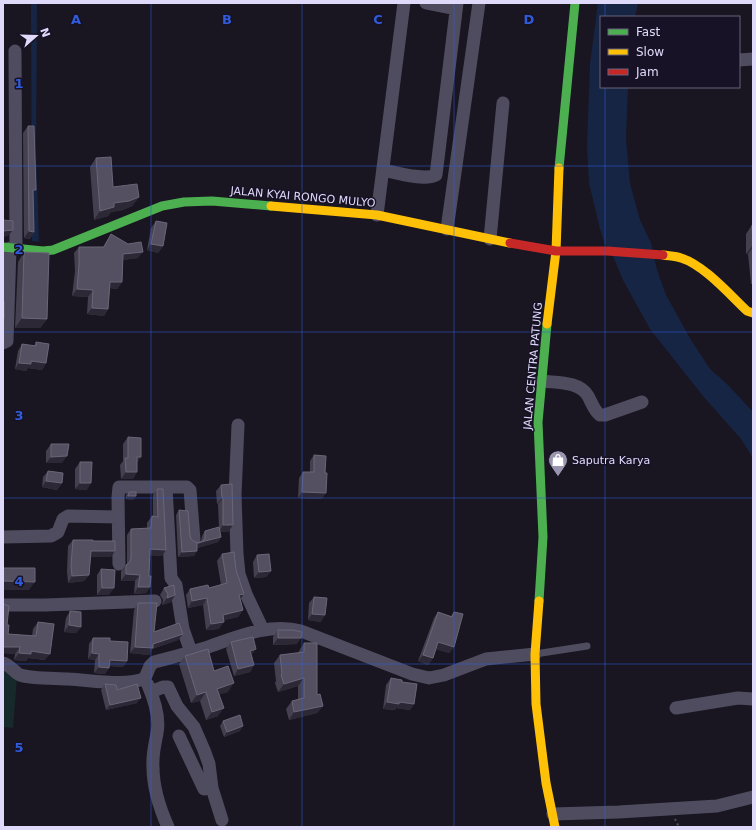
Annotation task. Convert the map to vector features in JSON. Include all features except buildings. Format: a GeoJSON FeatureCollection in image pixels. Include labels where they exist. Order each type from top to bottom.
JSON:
{"type":"FeatureCollection","features":[{"type":"Feature","properties":{"kind":"street"},"geometry":{"type":"LineString","coordinates":[[377,215],[404,3]]}},
{"type":"Feature","properties":{"kind":"street"},"geometry":{"type":"LineString","coordinates":[[383,170],[430,178],[436,175],[457,6],[426,3]]}},
{"type":"Feature","properties":{"kind":"street"},"geometry":{"type":"LineString","coordinates":[[447,229],[479,3]]}},
{"type":"Feature","properties":{"kind":"street","name":"JALAN CENTRA PATUNG"},"geometry":{"type":"LineString","coordinates":[[554,820],[546,783],[536,712],[534,654],[543,537],[538,422],[556,251],[560,151],[575,3]]}},
{"type":"Feature","properties":{"kind":"street"},"geometry":{"type":"LineString","coordinates":[[3,343],[7,341],[6,303],[10,248],[15,51]]}},
{"type":"Feature","properties":{"kind":"street"},"geometry":{"type":"LineString","coordinates":[[740,60],[753,59]]}},
{"type":"Feature","properties":{"kind":"street"},"geometry":{"type":"LineString","coordinates":[[490,239],[503,103]]}},
{"type":"Feature","properties":{"kind":"street","name":"JALAN KYAI RONGO MULYO"},"geometry":{"type":"LineString","coordinates":[[10,248],[43,251],[53,250],[162,206],[184,202],[212,201],[377,215],[490,239],[556,251],[607,251],[655,254],[681,258],[694,264],[713,279],[747,311],[753,313]]}},
{"type":"Feature","properties":{"kind":"street"},"geometry":{"type":"LineString","coordinates":[[542,381],[576,386],[584,391],[600,415],[605,415],[642,402]]}},
{"type":"Feature","properties":{"kind":"street"},"geometry":{"type":"LineString","coordinates":[[238,425],[235,495],[239,574],[246,594],[263,630]]}},
{"type":"Feature","properties":{"kind":"street"},"geometry":{"type":"LineString","coordinates":[[119,564],[119,487],[187,487],[190,490],[194,540]]}},
{"type":"Feature","properties":{"kind":"street"},"geometry":{"type":"LineString","coordinates":[[166,487],[170,578],[176,585],[183,629],[191,652]]}},
{"type":"Feature","properties":{"kind":"street"},"geometry":{"type":"LineString","coordinates":[[3,537],[51,536],[58,532],[63,519],[68,516],[118,517]]}},
{"type":"Feature","properties":{"kind":"street"},"geometry":{"type":"LineString","coordinates":[[3,605],[155,601]]}},
{"type":"Feature","properties":{"kind":"street"},"geometry":{"type":"LineString","coordinates":[[168,827],[161,810],[154,780],[153,756],[158,732],[156,708],[145,678],[150,666],[154,662],[263,630],[289,628],[301,630],[412,674],[429,678],[444,675],[486,659],[534,654]]}},
{"type":"Feature","properties":{"kind":"street"},"geometry":{"type":"LineString","coordinates":[[3,663],[10,666],[20,675],[44,678],[122,682],[141,680],[145,678]]}},
{"type":"Feature","properties":{"kind":"street"},"geometry":{"type":"LineString","coordinates":[[151,692],[163,687],[168,687],[177,706],[194,727],[209,764],[212,788],[222,820]]}},
{"type":"Feature","properties":{"kind":"street"},"geometry":{"type":"LineString","coordinates":[[676,708],[738,698],[753,699]]}},
{"type":"Feature","properties":{"kind":"street"},"geometry":{"type":"LineString","coordinates":[[179,736],[204,789]]}},
{"type":"Feature","properties":{"kind":"street"},"geometry":{"type":"LineString","coordinates":[[554,820],[620,812],[710,806],[753,797]]}},
{"type":"Feature","properties":{"kind":"lane"},"geometry":{"type":"LineString","coordinates":[[534,654],[587,646]]}},
{"type":"Feature","properties":{"kind":"green space"},"geometry":{"type":"Polygon","coordinates":[[[3,666],[17,677],[13,728],[3,727],[3,666]]]}},
{"type":"Feature","properties":{"kind":"water"},"geometry":{"type":"Polygon","coordinates":[[[31,3],[37,3],[36,152],[39,242],[32,241],[31,3]]]}},
{"type":"Feature","properties":{"kind":"water"},"geometry":{"type":"Polygon","coordinates":[[[598,3],[638,3],[635,16],[600,16],[600,88],[628,88],[626,138],[630,184],[640,220],[651,243],[657,270],[666,295],[691,340],[710,369],[729,386],[753,412],[753,458],[741,439],[703,396],[650,329],[623,280],[610,249],[605,244],[589,183],[587,146],[590,64],[598,3]]]}},
{"type":"Feature","properties":{"kind":"traffic: fast"},"geometry":{"type":"LineString","coordinates":[[559,168],[575,3]]}},
{"type":"Feature","properties":{"kind":"traffic: fast"},"geometry":{"type":"LineString","coordinates":[[3,247],[43,251],[53,250],[162,206],[184,202],[212,201],[271,206]]}},
{"type":"Feature","properties":{"kind":"traffic: fast"},"geometry":{"type":"LineString","coordinates":[[539,601],[543,537],[538,422],[547,324]]}},
{"type":"Feature","properties":{"kind":"traffic: slow"},"geometry":{"type":"LineString","coordinates":[[547,324],[556,251],[559,168]]}},
{"type":"Feature","properties":{"kind":"traffic: slow"},"geometry":{"type":"LineString","coordinates":[[271,206],[377,215],[510,243]]}},
{"type":"Feature","properties":{"kind":"traffic: slow"},"geometry":{"type":"LineString","coordinates":[[663,255],[679,257],[699,267],[747,311],[753,313]]}},
{"type":"Feature","properties":{"kind":"traffic: slow"},"geometry":{"type":"LineString","coordinates":[[539,601],[535,654],[536,704],[546,783],[555,827]]}},
{"type":"Feature","properties":{"kind":"traffic: jam"},"geometry":{"type":"LineString","coordinates":[[510,243],[556,251],[607,251],[663,255]]}},
{"type":"Feature","properties":{"kind":"place","name":"Saputra Karya"},"geometry":{"type":"Point","coordinates":[558,477]}}]}
